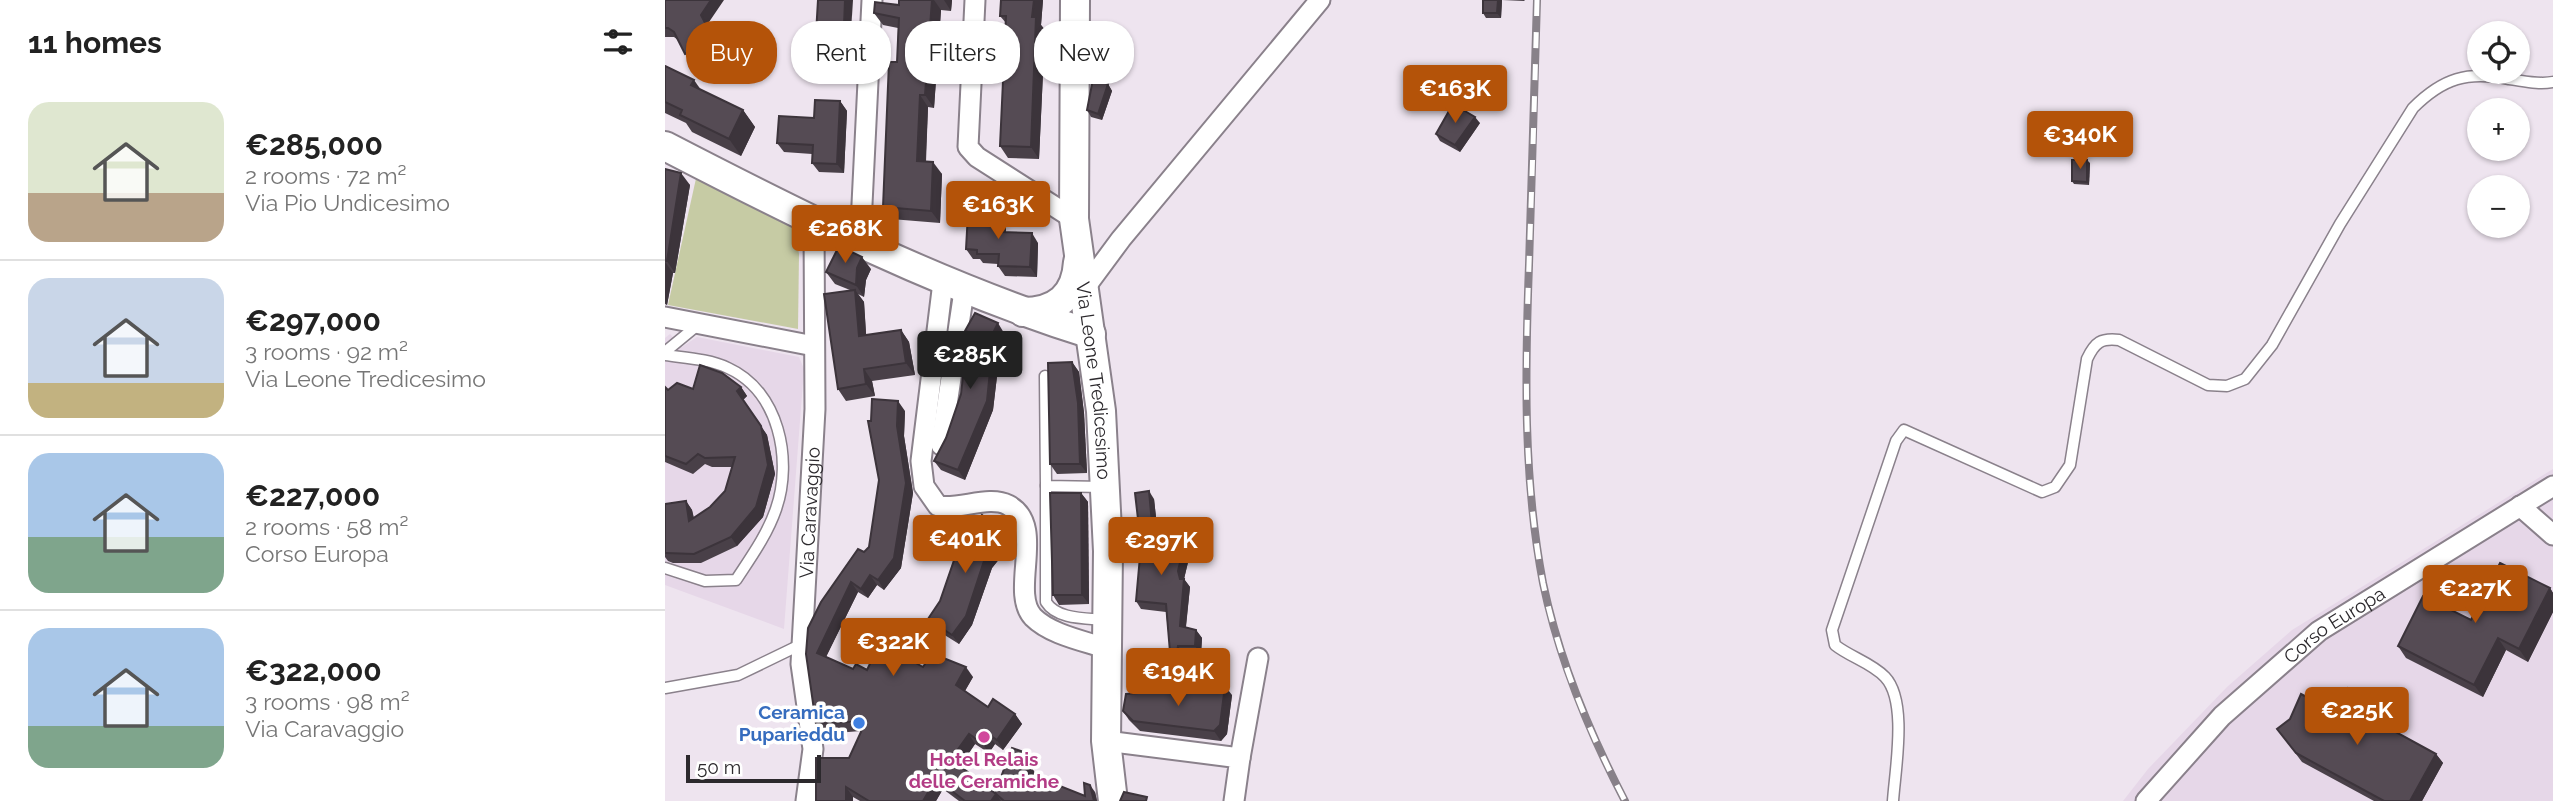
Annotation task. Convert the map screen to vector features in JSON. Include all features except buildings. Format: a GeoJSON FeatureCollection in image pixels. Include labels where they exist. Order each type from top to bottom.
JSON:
{"type":"FeatureCollection","features":[{"type":"Feature","properties":{"kind":"street"},"geometry":{"type":"LineString","coordinates":[[860,245],[873,0]]}},
{"type":"Feature","properties":{"kind":"street"},"geometry":{"type":"LineString","coordinates":[[975,0],[968,147],[977,157],[1074,219]]}},
{"type":"Feature","properties":{"kind":"street","name":"Via Leone Tredicesimo"},"geometry":{"type":"LineString","coordinates":[[1075,0],[1074,219],[1101,411],[1108,649],[1106,741],[1113,801]]}},
{"type":"Feature","properties":{"kind":"street"},"geometry":{"type":"LineString","coordinates":[[1087,312],[1121,239],[1320,0]]}},
{"type":"Feature","properties":{"kind":"street"},"geometry":{"type":"LineString","coordinates":[[665,146],[860,245],[1020,312],[1087,312]]}},
{"type":"Feature","properties":{"kind":"street","name":"Via Caravaggio"},"geometry":{"type":"LineString","coordinates":[[806,801],[813,749],[801,664],[814,434],[814,223]]}},
{"type":"Feature","properties":{"kind":"street"},"geometry":{"type":"LineString","coordinates":[[1053,308],[1064,300],[1073,288],[1079,251]]}},
{"type":"Feature","properties":{"kind":"street"},"geometry":{"type":"LineString","coordinates":[[941,445],[954,286]]}},
{"type":"Feature","properties":{"kind":"street"},"geometry":{"type":"LineString","coordinates":[[954,286],[923,437],[924,486],[938,506],[999,503],[1017,512],[1025,530],[1026,600],[1031,615],[1055,630],[1108,649]]}},
{"type":"Feature","properties":{"kind":"street"},"geometry":{"type":"LineString","coordinates":[[1020,312],[1074,304],[1087,312]]}},
{"type":"Feature","properties":{"kind":"street"},"geometry":{"type":"LineString","coordinates":[[665,317],[814,346]]}},
{"type":"Feature","properties":{"kind":"street","name":"Corso Europa"},"geometry":{"type":"LineString","coordinates":[[2146,801],[2222,716],[2319,631],[2553,486]]}},
{"type":"Feature","properties":{"kind":"street"},"geometry":{"type":"LineString","coordinates":[[2520,506],[2553,535]]}},
{"type":"Feature","properties":{"kind":"street"},"geometry":{"type":"LineString","coordinates":[[1234,801],[1258,658]]}},
{"type":"Feature","properties":{"kind":"street"},"geometry":{"type":"LineString","coordinates":[[1106,741],[1240,758]]}},
{"type":"Feature","properties":{"kind":"lane"},"geometry":{"type":"LineString","coordinates":[[1893,801],[1899,711],[1894,694],[1887,678],[1835,645],[1832,630],[1896,441],[1904,430],[2042,492],[2055,487],[2070,465],[2087,359],[2094,345],[2104,339],[2119,340],[2208,385],[2227,386],[2245,379],[2272,345],[2340,224],[2413,108],[2444,82],[2461,77],[2492,75],[2540,84],[2553,82]]}},
{"type":"Feature","properties":{"kind":"lane"},"geometry":{"type":"LineString","coordinates":[[665,354],[699,323]]}},
{"type":"Feature","properties":{"kind":"lane"},"geometry":{"type":"LineString","coordinates":[[665,354],[701,359],[730,369],[761,391],[772,413],[783,471],[776,508],[759,547],[736,580],[705,581],[665,568]]}},
{"type":"Feature","properties":{"kind":"lane"},"geometry":{"type":"LineString","coordinates":[[1045,376],[1046,602],[1051,609],[1062,614],[1107,620]]}},
{"type":"Feature","properties":{"kind":"lane"},"geometry":{"type":"LineString","coordinates":[[1046,486],[1104,487]]}},
{"type":"Feature","properties":{"kind":"lane"},"geometry":{"type":"LineString","coordinates":[[665,688],[738,675],[802,643]]}},
{"type":"Feature","properties":{"kind":"shaded area"},"geometry":{"type":"Polygon","coordinates":[[[670,334],[682,347],[697,337],[799,357],[804,369],[784,629],[665,585],[665,338],[670,334]]]}},
{"type":"Feature","properties":{"kind":"shaded area"},"geometry":{"type":"Polygon","coordinates":[[[2553,469],[2553,801],[2123,801],[2148,769],[2227,687],[2292,630],[2553,469]]]}},
{"type":"Feature","properties":{"kind":"green space"},"geometry":{"type":"Polygon","coordinates":[[[697,174],[794,225],[799,254],[798,329],[668,305],[697,174]]]}},
{"type":"Feature","properties":{"kind":"railway"},"geometry":{"type":"LineString","coordinates":[[1537,0],[1527,345],[1527,425],[1536,544],[1550,612],[1566,668],[1587,722],[1625,801]]}},
{"type":"Feature","properties":{"kind":"place","name":"Ceramica Puparieddu"},"geometry":{"type":"Point","coordinates":[859,723]}},
{"type":"Feature","properties":{"kind":"place","name":"Hotel Relais delle Ceramiche"},"geometry":{"type":"Point","coordinates":[984,737]}}]}
